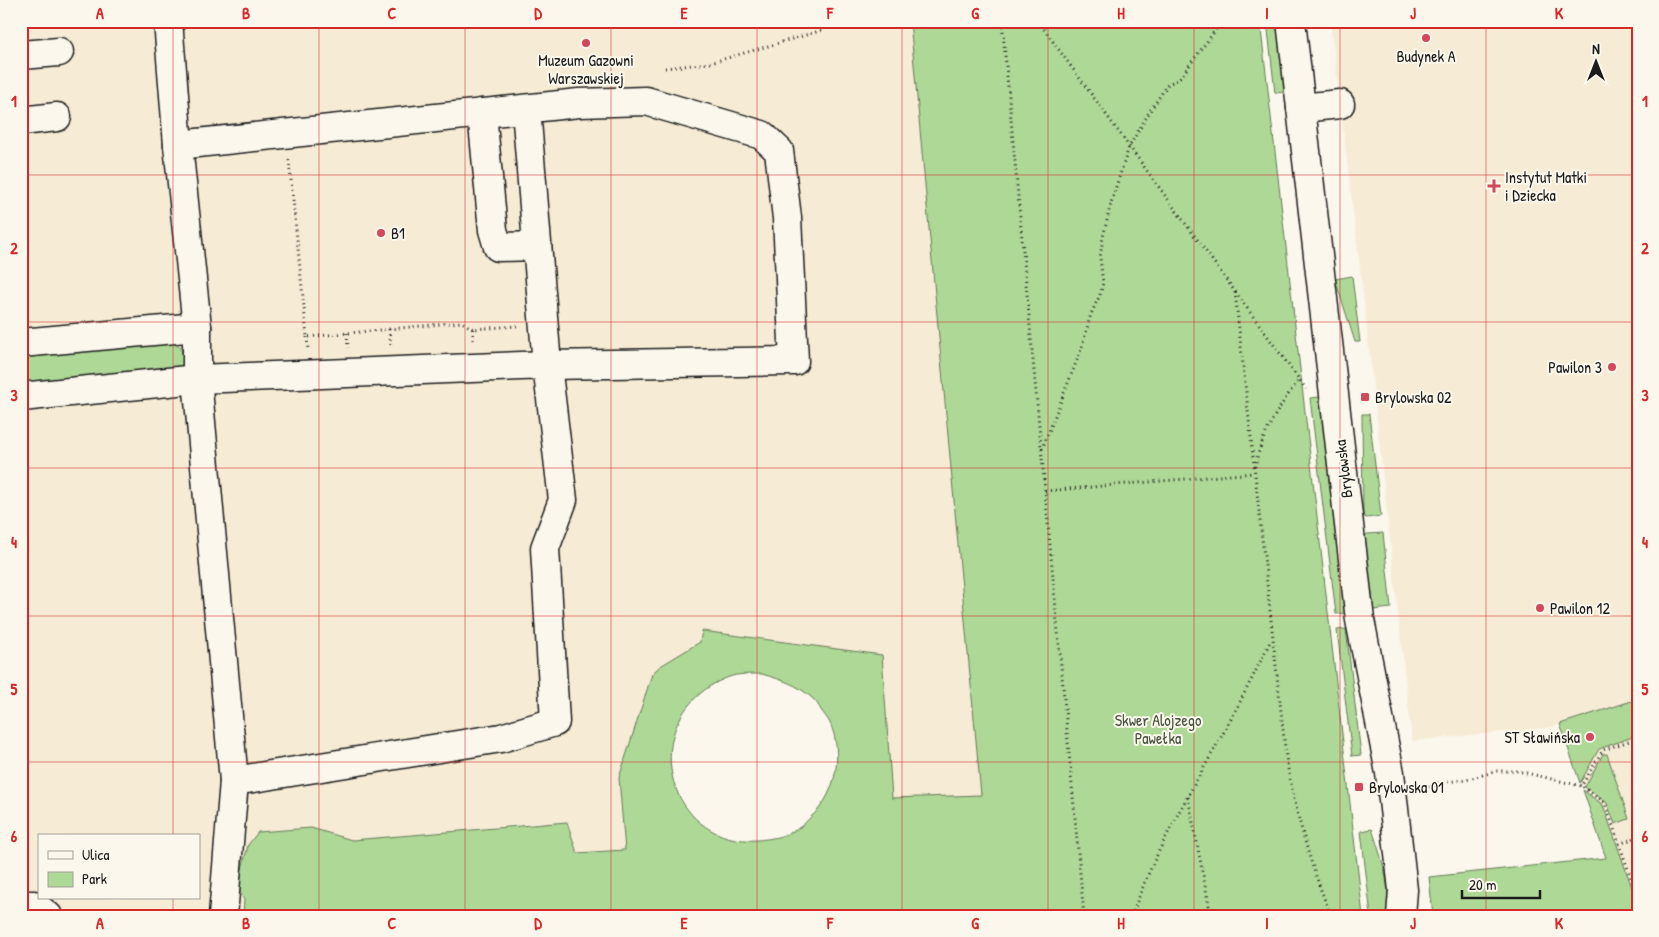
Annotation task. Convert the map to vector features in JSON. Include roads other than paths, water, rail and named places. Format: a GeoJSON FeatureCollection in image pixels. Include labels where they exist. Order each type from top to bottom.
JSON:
{"type":"FeatureCollection","features":[{"type":"Feature","properties":{"kind":"street"},"geometry":{"type":"LineString","coordinates":[[168,21],[178,145],[197,327],[197,379],[234,781],[223,916]]}},
{"type":"Feature","properties":{"kind":"street","name":"Brylowska"},"geometry":{"type":"LineString","coordinates":[[1291,21],[1360,620],[1390,773],[1402,874],[1401,916]]}},
{"type":"Feature","properties":{"kind":"street"},"geometry":{"type":"LineString","coordinates":[[21,55],[59,52]]}},
{"type":"Feature","properties":{"kind":"street"},"geometry":{"type":"LineString","coordinates":[[21,398],[197,379],[547,365],[794,361],[787,218],[779,151],[762,135],[646,101],[578,103],[178,145]]}},
{"type":"Feature","properties":{"kind":"street"},"geometry":{"type":"LineString","coordinates":[[1301,108],[1340,104]]}},
{"type":"Feature","properties":{"kind":"street"},"geometry":{"type":"LineString","coordinates":[[234,781],[501,738],[555,722],[545,548],[563,500],[547,365],[526,109]]}},
{"type":"Feature","properties":{"kind":"street"},"geometry":{"type":"LineString","coordinates":[[482,113],[493,230],[498,247],[537,246]]}},
{"type":"Feature","properties":{"kind":"street"},"geometry":{"type":"LineString","coordinates":[[21,121],[58,117]]}},
{"type":"Feature","properties":{"kind":"street"},"geometry":{"type":"LineString","coordinates":[[21,343],[197,327]]}},
{"type":"Feature","properties":{"kind":"street"},"geometry":{"type":"LineString","coordinates":[[21,905],[34,906],[48,916]]}},
{"type":"Feature","properties":{"kind":"place","name":"Budynek A"},"geometry":{"type":"Point","coordinates":[1426,38]}},
{"type":"Feature","properties":{"kind":"place","name":"Muzeum Gazowni Warszawskiej"},"geometry":{"type":"Point","coordinates":[586,43]}},
{"type":"Feature","properties":{"kind":"place","name":"Instytut Matki i Dziecka"},"geometry":{"type":"Point","coordinates":[1494,186]}},
{"type":"Feature","properties":{"kind":"place","name":"B1"},"geometry":{"type":"Point","coordinates":[381,233]}},
{"type":"Feature","properties":{"kind":"place","name":"Pawilon 3"},"geometry":{"type":"Point","coordinates":[1612,367]}},
{"type":"Feature","properties":{"kind":"place","name":"Brylowska 02"},"geometry":{"type":"Point","coordinates":[1365,397]}},
{"type":"Feature","properties":{"kind":"place","name":"Pawilon 12"},"geometry":{"type":"Point","coordinates":[1540,608]}},
{"type":"Feature","properties":{"kind":"place","name":"ST Sławińska"},"geometry":{"type":"Point","coordinates":[1590,737]}},
{"type":"Feature","properties":{"kind":"place","name":"Brylowska 01"},"geometry":{"type":"Point","coordinates":[1359,787]}},
{"type":"Feature","properties":{"kind":"park label","name":"Skwer Alojzego Pawełka"},"geometry":{"type":"Point","coordinates":[1158,729]}}]}
